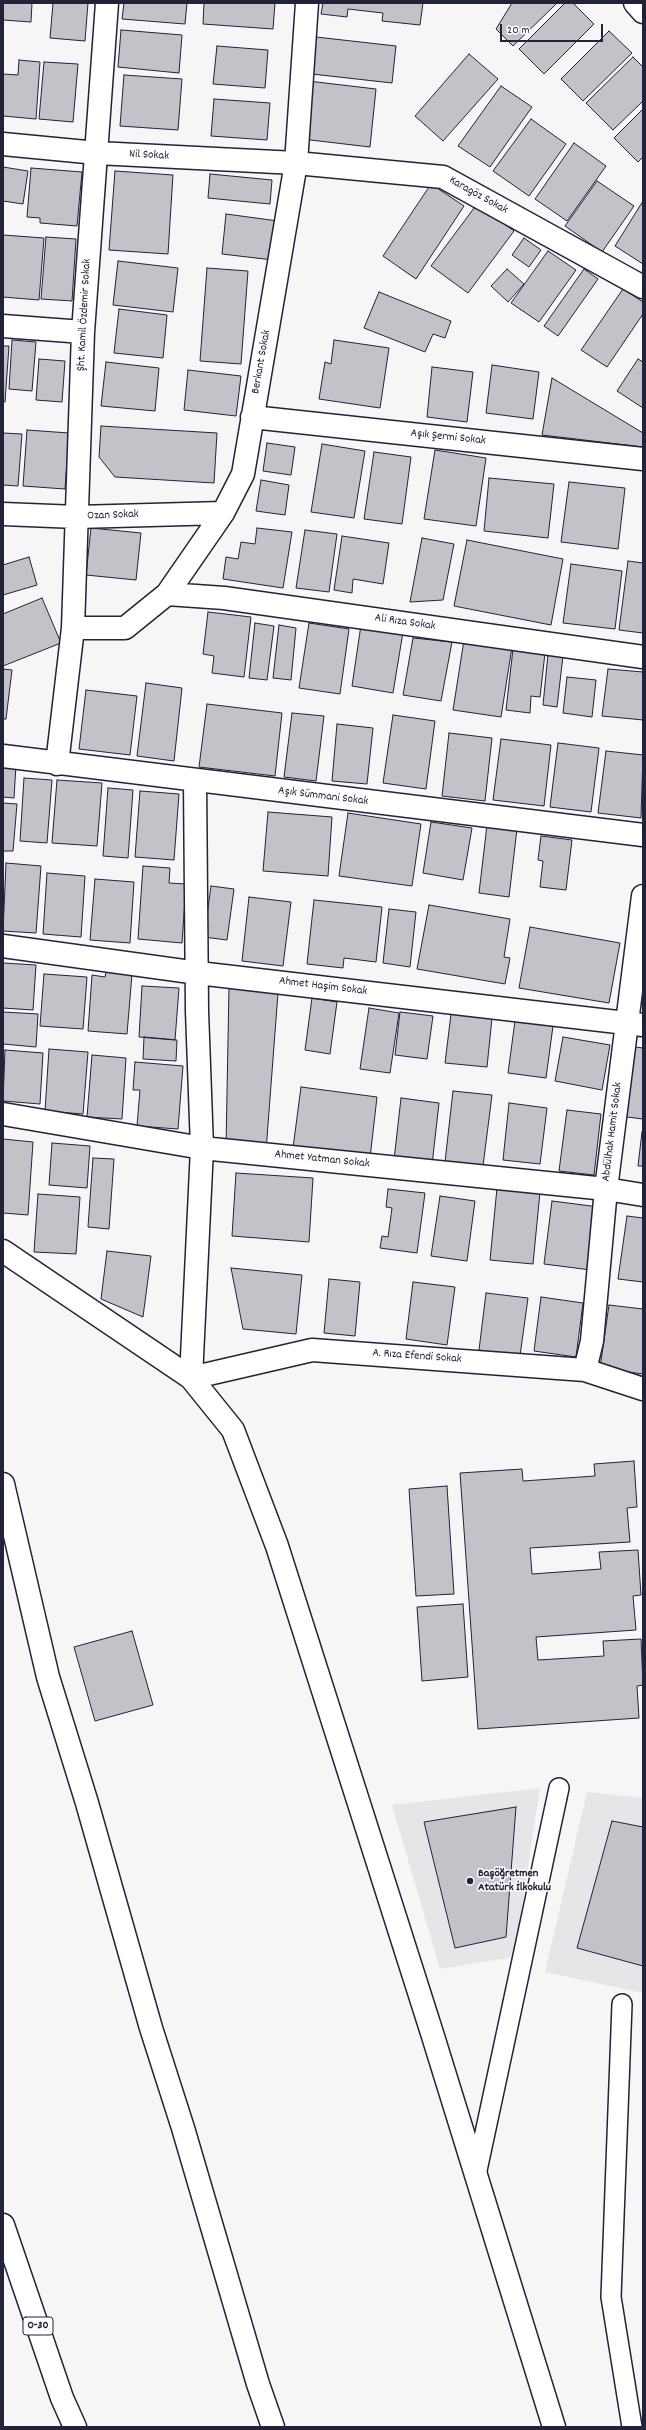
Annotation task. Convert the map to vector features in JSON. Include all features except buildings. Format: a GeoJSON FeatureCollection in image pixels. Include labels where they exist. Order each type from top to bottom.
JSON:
{"type":"FeatureCollection","features":[{"type":"Feature","properties":{"kind":"main road","name":"Şht. Kamil Özdemir Sokak"},"geometry":{"type":"LineString","coordinates":[[57,764],[73,628],[83,332],[107,3]]}},
{"type":"Feature","properties":{"kind":"main road","name":"Berkant Sokak"},"geometry":{"type":"LineString","coordinates":[[73,628],[125,628],[167,594],[223,513],[243,474],[296,163],[307,3]]}},
{"type":"Feature","properties":{"kind":"main road"},"geometry":{"type":"LineString","coordinates":[[635,3],[643,12]]}},
{"type":"Feature","properties":{"kind":"main road","name":"Nil Sokak"},"geometry":{"type":"LineString","coordinates":[[3,144],[97,153],[296,163]]}},
{"type":"Feature","properties":{"kind":"main road","name":"Karagöz Sokak"},"geometry":{"type":"LineString","coordinates":[[296,163],[443,177],[643,287]]}},
{"type":"Feature","properties":{"kind":"main road"},"geometry":{"type":"LineString","coordinates":[[3,326],[83,332]]}},
{"type":"Feature","properties":{"kind":"main road","name":"Aşık Şermi Sokak"},"geometry":{"type":"LineString","coordinates":[[252,417],[643,459]]}},
{"type":"Feature","properties":{"kind":"main road","name":"Ozan Sokak"},"geometry":{"type":"LineString","coordinates":[[3,514],[77,517],[223,513]]}},
{"type":"Feature","properties":{"kind":"main road","name":"Ali Rıza Sokak"},"geometry":{"type":"LineString","coordinates":[[167,594],[224,598],[643,657]]}},
{"type":"Feature","properties":{"kind":"main road","name":"Aşık Sümmani Sokak"},"geometry":{"type":"LineString","coordinates":[[3,756],[57,764],[643,836]]}},
{"type":"Feature","properties":{"kind":"main road"},"geometry":{"type":"LineString","coordinates":[[192,1378],[202,1148],[197,1011],[198,973],[195,781]]}},
{"type":"Feature","properties":{"kind":"main road","name":"Abdülhak Hamit Sokak"},"geometry":{"type":"LineString","coordinates":[[585,1370],[592,1340],[606,1188],[634,1023],[643,896]]}},
{"type":"Feature","properties":{"kind":"main road","name":"Ahmet Haşim Sokak"},"geometry":{"type":"LineString","coordinates":[[3,946],[198,973],[634,1023]]}},
{"type":"Feature","properties":{"kind":"main road","name":"Ahmet Yatman Sokak"},"geometry":{"type":"LineString","coordinates":[[3,1114],[202,1148],[606,1188],[643,1195]]}},
{"type":"Feature","properties":{"kind":"main road"},"geometry":{"type":"LineString","coordinates":[[3,1252],[192,1378],[233,1430],[277,1546],[554,2427]]}},
{"type":"Feature","properties":{"kind":"main road","name":"A. Rıza Efendi Sokak"},"geometry":{"type":"LineString","coordinates":[[192,1378],[312,1350],[585,1370],[643,1389]]}},
{"type":"Feature","properties":{"kind":"main road"},"geometry":{"type":"LineString","coordinates":[[3,1484],[48,1677],[87,1804],[151,2028],[184,2128],[258,2384],[273,2427]]}},
{"type":"Feature","properties":{"kind":"main road","name":"O-30"},"geometry":{"type":"LineString","coordinates":[[3,2225],[62,2398],[75,2427]]}},
{"type":"Feature","properties":{"kind":"lane"},"geometry":{"type":"LineString","coordinates":[[476,2176],[560,1788]]}},
{"type":"Feature","properties":{"kind":"lane"},"geometry":{"type":"LineString","coordinates":[[622,2004],[612,2297],[632,2427]]}},
{"type":"Feature","properties":{"kind":"shaded area","name":"Başöğretmen Atatürk İlkokulu"},"geometry":{"type":"Polygon","coordinates":[[[540,1788],[514,1957],[440,1969],[392,1805],[540,1788]]]}},
{"type":"Feature","properties":{"kind":"shaded area"},"geometry":{"type":"Polygon","coordinates":[[[587,1792],[643,1798],[643,1993],[545,1972],[587,1792]]]}},
{"type":"Feature","properties":{"kind":"place","name":"Başöğretmen Atatürk İlkokulu"},"geometry":{"type":"Point","coordinates":[470,1881]}}]}
